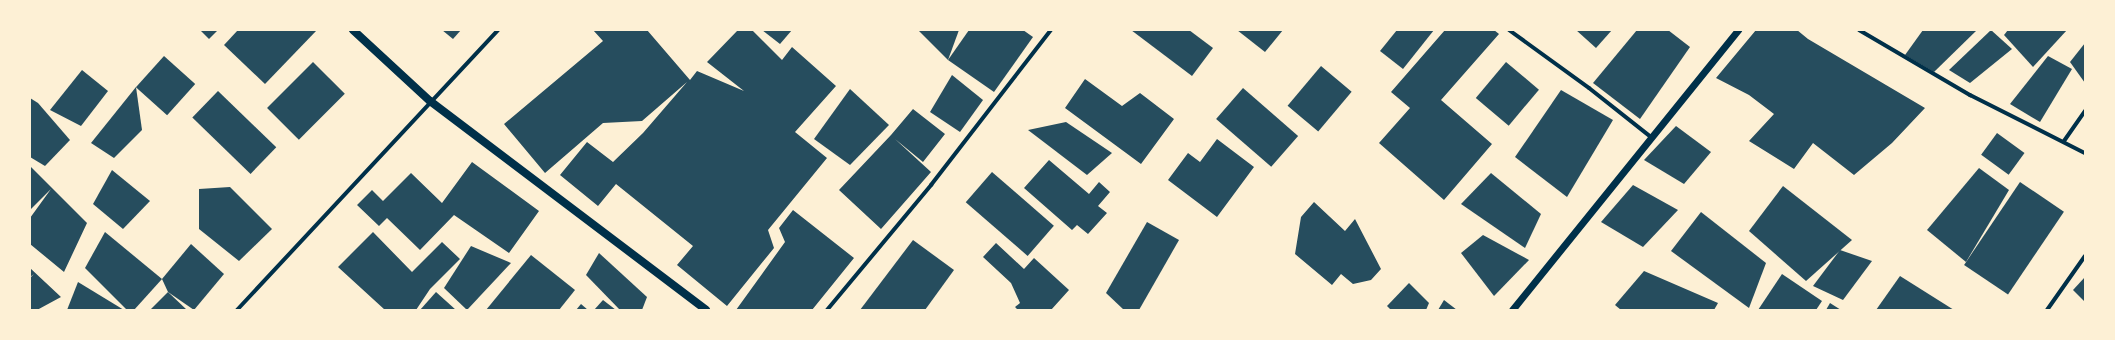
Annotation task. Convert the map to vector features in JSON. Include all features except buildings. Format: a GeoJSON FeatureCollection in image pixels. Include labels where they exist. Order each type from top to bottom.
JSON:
{"type":"FeatureCollection","features":[{"type":"Feature","properties":{"kind":"main road"},"geometry":{"type":"LineString","coordinates":[[353,30],[430,101],[706,310]]}},
{"type":"Feature","properties":{"kind":"street"},"geometry":{"type":"LineString","coordinates":[[237,310],[430,101],[498,30]]}},
{"type":"Feature","properties":{"kind":"street"},"geometry":{"type":"LineString","coordinates":[[827,310],[931,185],[1051,30]]}},
{"type":"Feature","properties":{"kind":"street"},"geometry":{"type":"LineString","coordinates":[[1509,30],[1589,88],[1653,138]]}},
{"type":"Feature","properties":{"kind":"street"},"geometry":{"type":"LineString","coordinates":[[1512,310],[1653,138],[1738,30]]}},
{"type":"Feature","properties":{"kind":"street"},"geometry":{"type":"LineString","coordinates":[[1859,30],[1970,95],[2064,141],[2085,153]]}},
{"type":"Feature","properties":{"kind":"street"},"geometry":{"type":"LineString","coordinates":[[2064,141],[2085,111]]}},
{"type":"Feature","properties":{"kind":"street"},"geometry":{"type":"LineString","coordinates":[[2048,310],[2085,256]]}}]}
